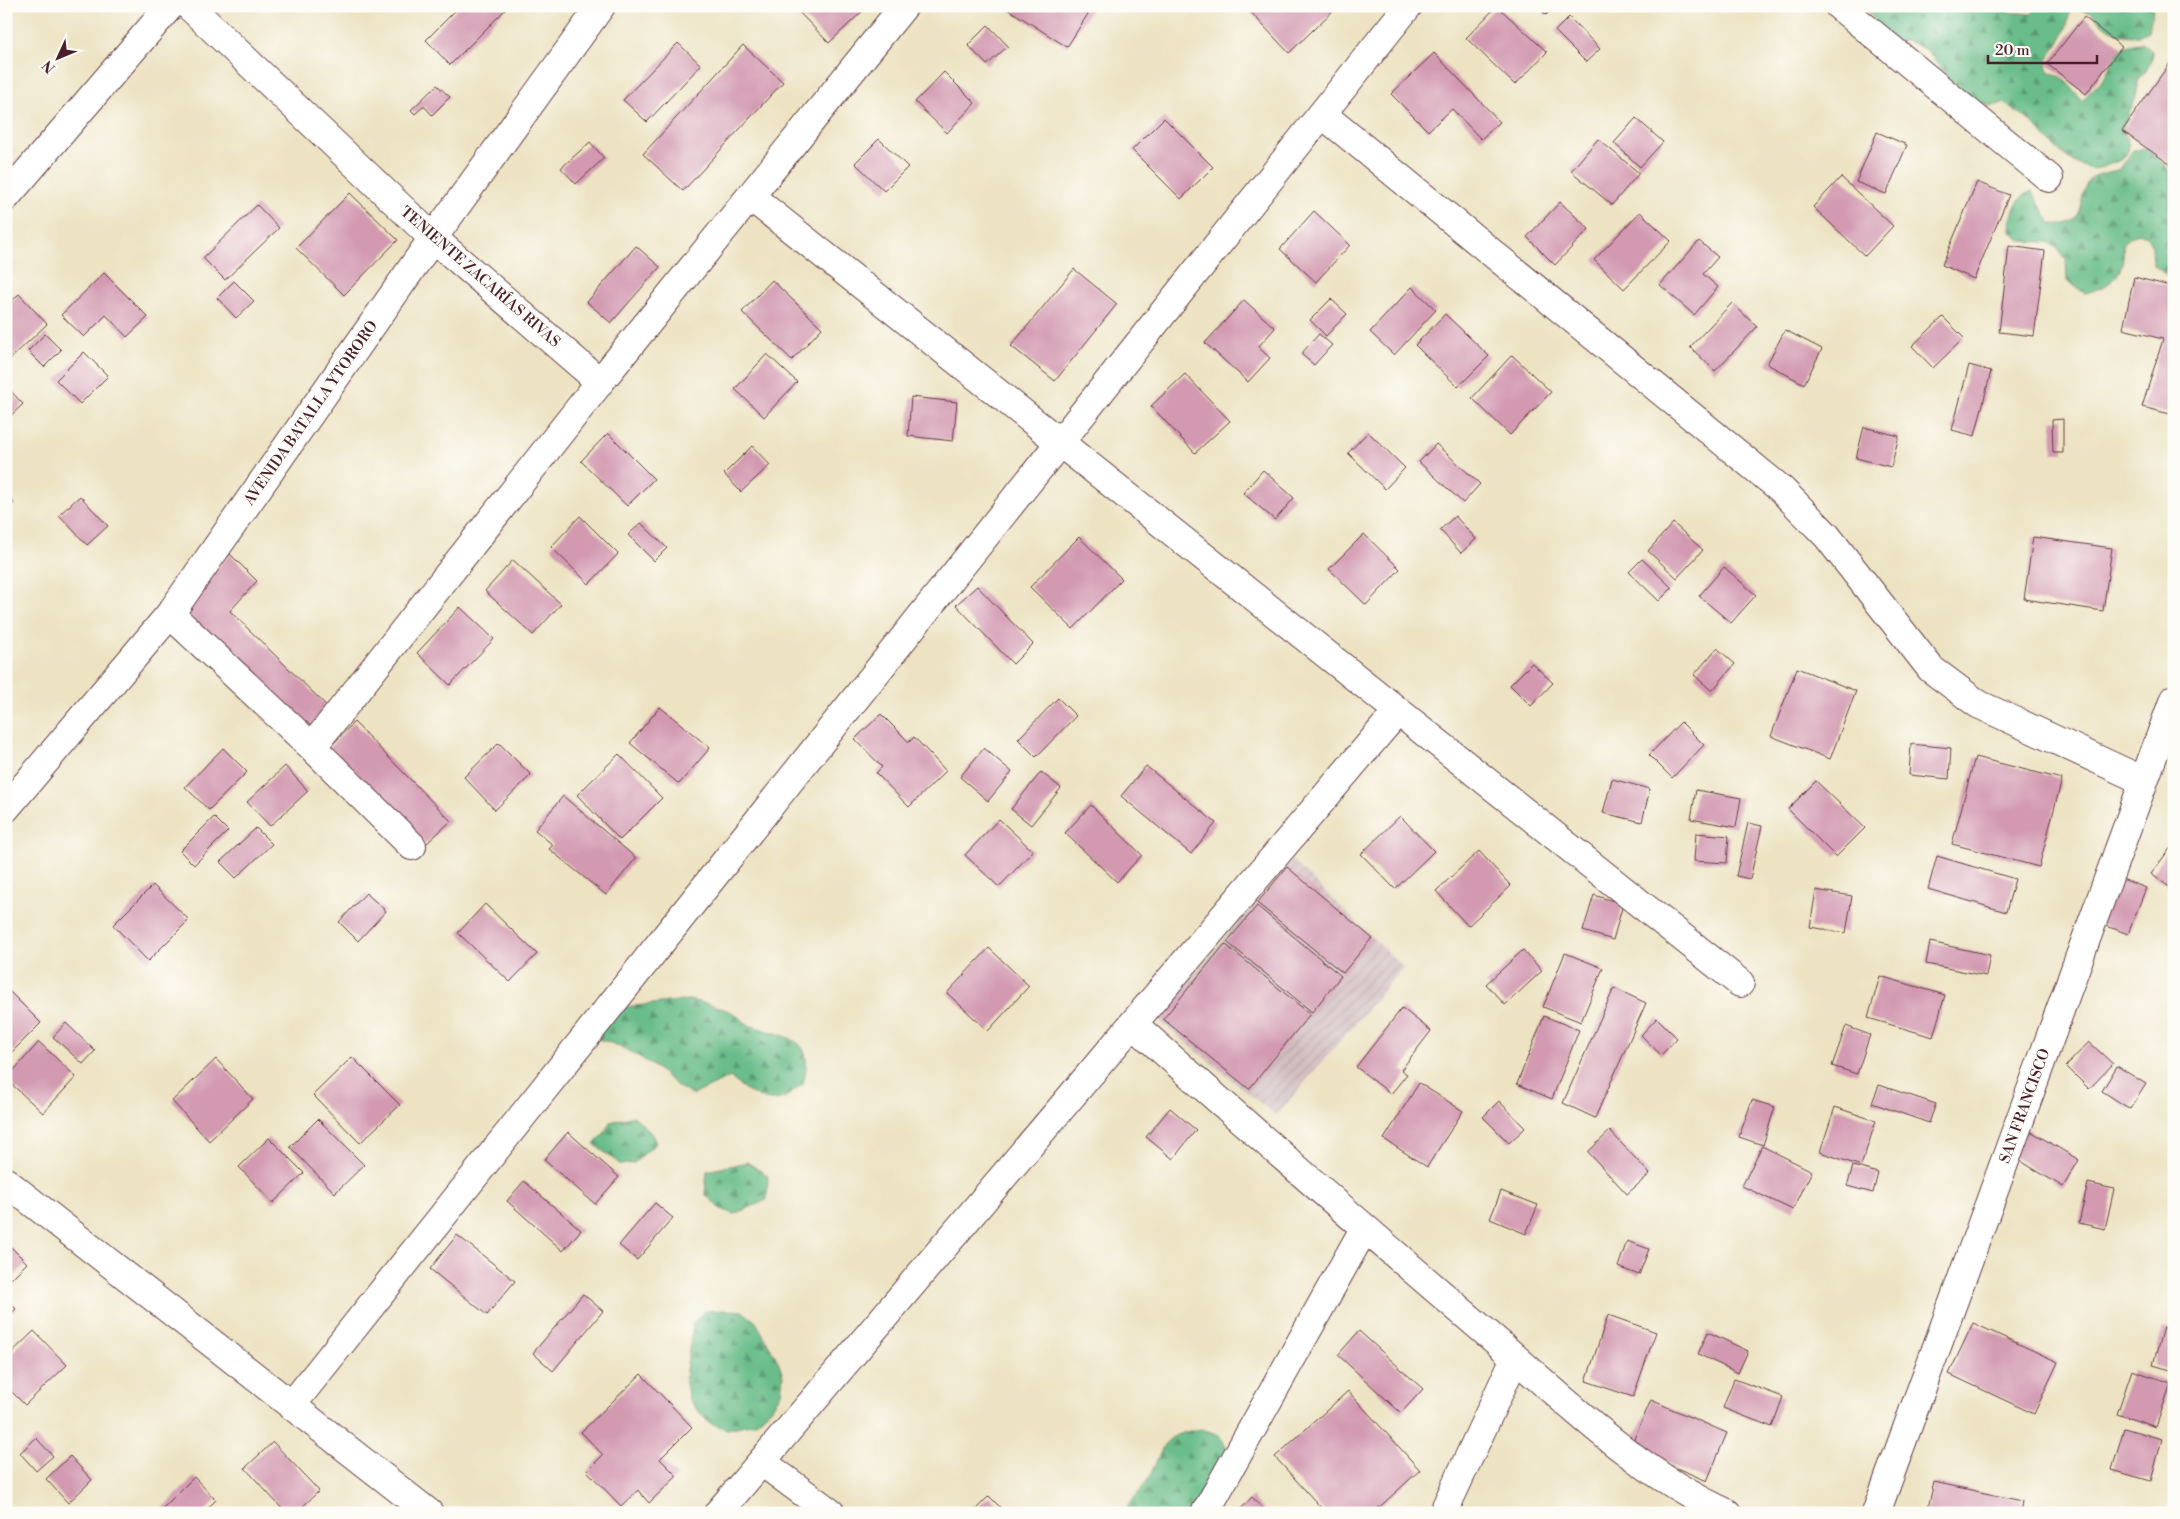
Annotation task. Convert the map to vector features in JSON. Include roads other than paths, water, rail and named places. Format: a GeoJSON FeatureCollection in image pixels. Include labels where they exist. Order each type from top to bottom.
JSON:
{"type":"FeatureCollection","features":[{"type":"Feature","properties":{"kind":"street"},"geometry":{"type":"LineString","coordinates":[[6,197],[170,6]]}},
{"type":"Feature","properties":{"kind":"street","name":"TENIENTE ZACARÍAS RIVAS"},"geometry":{"type":"LineString","coordinates":[[189,6],[433,238],[600,382]]}},
{"type":"Feature","properties":{"kind":"street","name":"AVENIDA BATALLA YTORORO"},"geometry":{"type":"LineString","coordinates":[[6,808],[170,614],[433,238],[602,6]]}},
{"type":"Feature","properties":{"kind":"street"},"geometry":{"type":"LineString","coordinates":[[312,747],[600,382],[904,6]]}},
{"type":"Feature","properties":{"kind":"street"},"geometry":{"type":"LineString","coordinates":[[291,1406],[1408,6]]}},
{"type":"Feature","properties":{"kind":"street"},"geometry":{"type":"LineString","coordinates":[[1839,6],[2049,178]]}},
{"type":"Feature","properties":{"kind":"street"},"geometry":{"type":"LineString","coordinates":[[1322,114],[1782,490],[1827,536],[1931,669],[1978,704],[2144,781]]}},
{"type":"Feature","properties":{"kind":"street"},"geometry":{"type":"LineString","coordinates":[[751,197],[1740,983]]}},
{"type":"Feature","properties":{"kind":"street"},"geometry":{"type":"LineString","coordinates":[[170,614],[312,747],[412,846]]}},
{"type":"Feature","properties":{"kind":"street","name":"SAN FRANCISCO"},"geometry":{"type":"LineString","coordinates":[[1876,1513],[2174,699]]}},
{"type":"Feature","properties":{"kind":"street"},"geometry":{"type":"LineString","coordinates":[[718,1513],[1398,712]]}},
{"type":"Feature","properties":{"kind":"street"},"geometry":{"type":"LineString","coordinates":[[1133,1024],[1364,1229],[1635,1460],[1699,1500],[1727,1513]]}},
{"type":"Feature","properties":{"kind":"street"},"geometry":{"type":"LineString","coordinates":[[6,1182],[429,1513]]}},
{"type":"Feature","properties":{"kind":"street"},"geometry":{"type":"LineString","coordinates":[[1205,1513],[1364,1229]]}},
{"type":"Feature","properties":{"kind":"street"},"geometry":{"type":"LineString","coordinates":[[1443,1513],[1515,1358]]}},
{"type":"Feature","properties":{"kind":"street"},"geometry":{"type":"LineString","coordinates":[[762,1462],[831,1513]]}}]}
